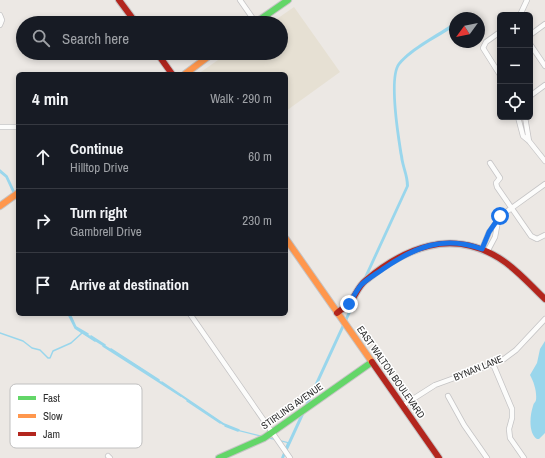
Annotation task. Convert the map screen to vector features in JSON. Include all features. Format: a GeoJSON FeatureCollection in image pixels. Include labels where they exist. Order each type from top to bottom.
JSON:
{"type":"FeatureCollection","features":[{"type":"Feature","properties":{"kind":"street"},"geometry":{"type":"LineString","coordinates":[[119,0],[131,16]]}},
{"type":"Feature","properties":{"kind":"street"},"geometry":{"type":"LineString","coordinates":[[240,0],[251,16]]}},
{"type":"Feature","properties":{"kind":"street"},"geometry":{"type":"LineString","coordinates":[[266,16],[288,0]]}},
{"type":"Feature","properties":{"kind":"street"},"geometry":{"type":"LineString","coordinates":[[521,12],[527,0]]}},
{"type":"Feature","properties":{"kind":"street"},"geometry":{"type":"LineString","coordinates":[[0,15],[2,20],[0,25]]}},
{"type":"Feature","properties":{"kind":"street"},"geometry":{"type":"LineString","coordinates":[[533,33],[545,24]]}},
{"type":"Feature","properties":{"kind":"street"},"geometry":{"type":"LineString","coordinates":[[497,34],[486,42],[483,48],[484,52],[497,71]]}},
{"type":"Feature","properties":{"kind":"street"},"geometry":{"type":"LineString","coordinates":[[533,48],[545,66]]}},
{"type":"Feature","properties":{"kind":"street"},"geometry":{"type":"LineString","coordinates":[[162,60],[171,72]]}},
{"type":"Feature","properties":{"kind":"street"},"geometry":{"type":"LineString","coordinates":[[188,72],[204,60]]}},
{"type":"Feature","properties":{"kind":"street"},"geometry":{"type":"LineString","coordinates":[[533,94],[545,85]]}},
{"type":"Feature","properties":{"kind":"street"},"geometry":{"type":"LineString","coordinates":[[519,120],[522,135],[529,141],[545,161]]}},
{"type":"Feature","properties":{"kind":"street"},"geometry":{"type":"LineString","coordinates":[[526,120],[529,141]]}},
{"type":"Feature","properties":{"kind":"street"},"geometry":{"type":"LineString","coordinates":[[0,127],[16,127]]}},
{"type":"Feature","properties":{"kind":"street"},"geometry":{"type":"LineString","coordinates":[[490,163],[500,178],[496,183],[497,187],[532,237],[539,239],[545,235]]}},
{"type":"Feature","properties":{"kind":"street"},"geometry":{"type":"LineString","coordinates":[[485,250],[495,237],[498,221],[502,214],[545,184]]}},
{"type":"Feature","properties":{"kind":"street"},"geometry":{"type":"LineString","coordinates":[[0,206],[16,194]]}},
{"type":"Feature","properties":{"kind":"street","name":"EAST WALTON BOULEVARD"},"geometry":{"type":"LineString","coordinates":[[288,241],[438,458]]}},
{"type":"Feature","properties":{"kind":"street"},"geometry":{"type":"LineString","coordinates":[[337,312],[348,305],[357,290],[366,280],[412,250],[431,245],[450,243],[465,244],[485,250],[507,264],[545,299]]}},
{"type":"Feature","properties":{"kind":"street"},"geometry":{"type":"LineString","coordinates":[[191,316],[290,458]]}},
{"type":"Feature","properties":{"kind":"street","name":"BYNAN LANE"},"geometry":{"type":"LineString","coordinates":[[402,406],[435,385],[504,359],[514,352],[545,319]]}},
{"type":"Feature","properties":{"kind":"street","name":"STIRLING AVENUE"},"geometry":{"type":"LineString","coordinates":[[219,458],[252,444],[272,432],[372,362]]}},
{"type":"Feature","properties":{"kind":"street"},"geometry":{"type":"LineString","coordinates":[[493,364],[512,409],[513,416],[509,429],[510,438],[524,458]]}},
{"type":"Feature","properties":{"kind":"street"},"geometry":{"type":"LineString","coordinates":[[448,396],[464,425],[486,458]]}},
{"type":"Feature","properties":{"kind":"shaded area"},"geometry":{"type":"Polygon","coordinates":[[[294,7],[340,72],[288,110],[288,72],[201,72],[218,60],[288,60],[288,16],[281,16],[294,7]]]}},
{"type":"Feature","properties":{"kind":"water"},"geometry":{"type":"Polygon","coordinates":[[[449,26],[449,30],[405,59],[397,72],[397,109],[409,186],[284,458],[281,458],[287,443],[238,431],[223,425],[137,367],[75,328],[69,316],[71,316],[76,327],[138,366],[224,424],[239,430],[288,442],[406,186],[397,135],[393,81],[398,63],[410,52],[449,26]]]}},
{"type":"Feature","properties":{"kind":"water"},"geometry":{"type":"Polygon","coordinates":[[[545,341],[545,433],[537,439],[532,433],[530,424],[536,397],[535,387],[530,375],[537,363],[540,349],[545,341]]]}},
{"type":"Feature","properties":{"kind":"waterway"},"geometry":{"type":"LineString","coordinates":[[0,170],[7,176],[14,191]]}},
{"type":"Feature","properties":{"kind":"waterway"},"geometry":{"type":"LineString","coordinates":[[0,172],[6,177],[13,192]]}},
{"type":"Feature","properties":{"kind":"waterway"},"geometry":{"type":"LineString","coordinates":[[69,316],[75,328],[95,341]]}},
{"type":"Feature","properties":{"kind":"waterway"},"geometry":{"type":"LineString","coordinates":[[71,316],[76,327],[88,334]]}},
{"type":"Feature","properties":{"kind":"waterway"},"geometry":{"type":"LineString","coordinates":[[0,333],[23,341],[32,348],[40,350],[48,358],[50,358],[53,351],[71,343],[82,333]]}},
{"type":"Feature","properties":{"kind":"waterway"},"geometry":{"type":"LineString","coordinates":[[91,336],[105,345]]}},
{"type":"Feature","properties":{"kind":"waterway"},"geometry":{"type":"LineString","coordinates":[[103,346],[181,396]]}},
{"type":"Feature","properties":{"kind":"waterway"},"geometry":{"type":"LineString","coordinates":[[111,349],[159,380]]}},
{"type":"Feature","properties":{"kind":"waterway"},"geometry":{"type":"LineString","coordinates":[[162,382],[224,424],[239,430]]}},
{"type":"Feature","properties":{"kind":"waterway"},"geometry":{"type":"LineString","coordinates":[[187,401],[220,423]]}},
{"type":"Feature","properties":{"kind":"waterway"},"geometry":{"type":"LineString","coordinates":[[225,426],[238,431]]}},
{"type":"Feature","properties":{"kind":"traffic: fast"},"geometry":{"type":"LineString","coordinates":[[265,16],[288,0]]}},
{"type":"Feature","properties":{"kind":"traffic: fast"},"geometry":{"type":"LineString","coordinates":[[219,458],[264,438],[372,362]]}},
{"type":"Feature","properties":{"kind":"traffic: slow"},"geometry":{"type":"LineString","coordinates":[[188,72],[204,60]]}},
{"type":"Feature","properties":{"kind":"traffic: slow"},"geometry":{"type":"LineString","coordinates":[[0,206],[16,194]]}},
{"type":"Feature","properties":{"kind":"traffic: slow"},"geometry":{"type":"LineString","coordinates":[[288,242],[372,362]]}},
{"type":"Feature","properties":{"kind":"traffic: jam"},"geometry":{"type":"LineString","coordinates":[[119,0],[131,16]]}},
{"type":"Feature","properties":{"kind":"traffic: jam"},"geometry":{"type":"LineString","coordinates":[[162,60],[171,72]]}},
{"type":"Feature","properties":{"kind":"traffic: jam"},"geometry":{"type":"LineString","coordinates":[[337,313],[349,303],[361,285],[380,269],[413,251],[429,246],[446,244],[464,245],[481,249],[499,258],[518,272],[545,299]]}},
{"type":"Feature","properties":{"kind":"traffic: jam"},"geometry":{"type":"LineString","coordinates":[[372,362],[439,458]]}},
{"type":"Feature","properties":{"kind":"route"},"geometry":{"type":"LineString","coordinates":[[349,304],[357,290],[366,280],[412,250],[444,243],[465,244],[482,249],[489,232],[500,216]]}}]}
